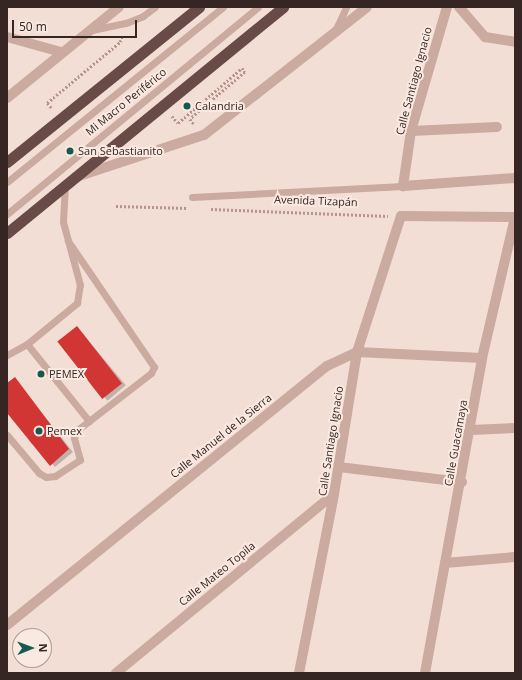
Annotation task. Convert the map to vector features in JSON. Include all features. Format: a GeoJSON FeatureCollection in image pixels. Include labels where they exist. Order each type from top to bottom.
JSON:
{"type":"FeatureCollection","features":[{"type":"Feature","properties":{"kind":"highway"},"geometry":{"type":"LineString","coordinates":[[7,162],[199,7]]}},
{"type":"Feature","properties":{"kind":"highway"},"geometry":{"type":"LineString","coordinates":[[7,233],[283,7]]}},
{"type":"Feature","properties":{"kind":"street"},"geometry":{"type":"LineString","coordinates":[[7,98],[61,52],[119,7]]}},
{"type":"Feature","properties":{"kind":"street"},"geometry":{"type":"LineString","coordinates":[[75,178],[204,135],[367,7]]}},
{"type":"Feature","properties":{"kind":"street","name":"Calle Santiago Ignacio"},"geometry":{"type":"LineString","coordinates":[[403,186],[411,131],[447,7]]}},
{"type":"Feature","properties":{"kind":"street"},"geometry":{"type":"LineString","coordinates":[[458,7],[485,37],[515,42]]}},
{"type":"Feature","properties":{"kind":"street"},"geometry":{"type":"LineString","coordinates":[[7,37],[61,52]]}},
{"type":"Feature","properties":{"kind":"street"},"geometry":{"type":"LineString","coordinates":[[411,131],[497,127]]}},
{"type":"Feature","properties":{"kind":"street"},"geometry":{"type":"LineString","coordinates":[[403,186],[515,178]]}},
{"type":"Feature","properties":{"kind":"street"},"geometry":{"type":"LineString","coordinates":[[401,216],[515,217]]}},
{"type":"Feature","properties":{"kind":"street","name":"Calle Santiago Ignacio"},"geometry":{"type":"LineString","coordinates":[[300,673],[339,468],[357,352],[401,216]]}},
{"type":"Feature","properties":{"kind":"street","name":"Calle Guacamaya"},"geometry":{"type":"LineString","coordinates":[[425,673],[445,563],[462,482],[482,358],[515,217]]}},
{"type":"Feature","properties":{"kind":"street","name":"Calle Manuel de la Sierra"},"geometry":{"type":"LineString","coordinates":[[7,625],[327,366],[357,352],[482,358]]}},
{"type":"Feature","properties":{"kind":"street"},"geometry":{"type":"LineString","coordinates":[[471,430],[515,428]]}},
{"type":"Feature","properties":{"kind":"street"},"geometry":{"type":"LineString","coordinates":[[339,468],[462,482]]}},
{"type":"Feature","properties":{"kind":"street","name":"Calle Mateo Topila"},"geometry":{"type":"LineString","coordinates":[[116,673],[334,494]]}},
{"type":"Feature","properties":{"kind":"street"},"geometry":{"type":"LineString","coordinates":[[445,563],[515,557]]}},
{"type":"Feature","properties":{"kind":"lane"},"geometry":{"type":"LineString","coordinates":[[90,31],[143,16],[155,7]]}},
{"type":"Feature","properties":{"kind":"lane","name":"Mi Macro Periférico"},"geometry":{"type":"LineString","coordinates":[[7,182],[223,7]]}},
{"type":"Feature","properties":{"kind":"lane","name":"Mi Macro Periférico"},"geometry":{"type":"LineString","coordinates":[[7,214],[258,7]]}},
{"type":"Feature","properties":{"kind":"lane"},"geometry":{"type":"LineString","coordinates":[[334,33],[346,7]]}},
{"type":"Feature","properties":{"kind":"lane"},"geometry":{"type":"LineString","coordinates":[[7,355],[28,344],[77,303],[80,285],[63,222],[65,186]]}},
{"type":"Feature","properties":{"kind":"lane"},"geometry":{"type":"LineString","coordinates":[[192,197],[403,186]]}},
{"type":"Feature","properties":{"kind":"lane"},"geometry":{"type":"LineString","coordinates":[[7,435],[39,473],[46,477],[55,476],[78,463],[80,457],[75,434],[89,421],[151,373],[154,367],[68,241]]}},
{"type":"Feature","properties":{"kind":"lane"},"geometry":{"type":"LineString","coordinates":[[28,344],[89,421]]}},
{"type":"Feature","properties":{"kind":"path"},"geometry":{"type":"LineString","coordinates":[[50,109],[47,103],[120,42],[126,22]]}},
{"type":"Feature","properties":{"kind":"path"},"geometry":{"type":"LineString","coordinates":[[178,123],[242,68],[245,72],[190,119],[204,135]]}},
{"type":"Feature","properties":{"kind":"path"},"geometry":{"type":"LineString","coordinates":[[116,206],[195,209]]}},
{"type":"Feature","properties":{"kind":"path","name":"Avenida Tizapán"},"geometry":{"type":"LineString","coordinates":[[203,209],[401,216]]}},
{"type":"Feature","properties":{"kind":"building","name":"Pemex"},"geometry":{"type":"Polygon","coordinates":[[[77,326],[122,384],[102,399],[57,341],[77,326]]]}},
{"type":"Feature","properties":{"kind":"building","name":"Pemex"},"geometry":{"type":"Polygon","coordinates":[[[15,377],[69,449],[50,466],[7,413],[7,383],[15,377]]]}},
{"type":"Feature","properties":{"kind":"place","name":"Calandria"},"geometry":{"type":"Point","coordinates":[187,106]}},
{"type":"Feature","properties":{"kind":"place","name":"San Sebastianito"},"geometry":{"type":"Point","coordinates":[70,151]}},
{"type":"Feature","properties":{"kind":"place","name":"PEMEX"},"geometry":{"type":"Point","coordinates":[41,374]}},
{"type":"Feature","properties":{"kind":"place","name":"Pemex"},"geometry":{"type":"Point","coordinates":[39,431]}}]}
